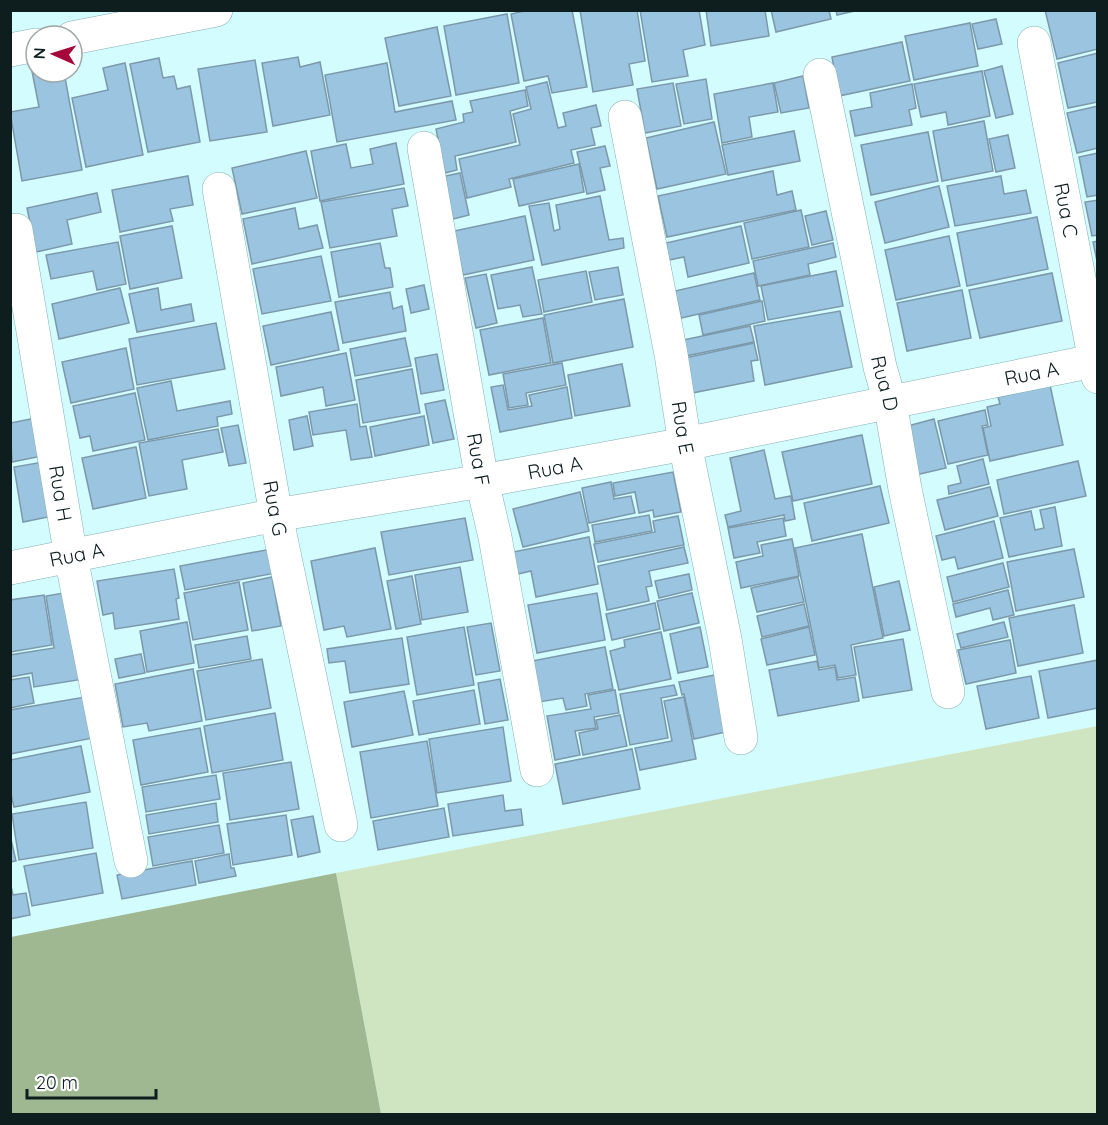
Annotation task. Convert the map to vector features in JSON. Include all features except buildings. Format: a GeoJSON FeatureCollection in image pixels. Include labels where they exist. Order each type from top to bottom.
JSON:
{"type":"FeatureCollection","features":[{"type":"Feature","properties":{"kind":"street"},"geometry":{"type":"LineString","coordinates":[[84,36],[216,10]]}},
{"type":"Feature","properties":{"kind":"street","name":"Rua C"},"geometry":{"type":"LineString","coordinates":[[1034,43],[1096,366]]}},
{"type":"Feature","properties":{"kind":"street","name":"Rua D"},"geometry":{"type":"LineString","coordinates":[[820,75],[880,367],[890,402],[948,692]]}},
{"type":"Feature","properties":{"kind":"street","name":"Rua E"},"geometry":{"type":"LineString","coordinates":[[625,117],[671,354],[685,444],[707,546],[741,738]]}},
{"type":"Feature","properties":{"kind":"street","name":"Rua F"},"geometry":{"type":"LineString","coordinates":[[424,147],[482,481],[495,537],[537,770]]}},
{"type":"Feature","properties":{"kind":"street","name":"Rua G"},"geometry":{"type":"LineString","coordinates":[[219,189],[276,515],[341,825]]}},
{"type":"Feature","properties":{"kind":"street","name":"Rua H"},"geometry":{"type":"LineString","coordinates":[[16,230],[70,557],[131,861]]}},
{"type":"Feature","properties":{"kind":"street","name":"Rua A"},"geometry":{"type":"LineString","coordinates":[[10,568],[276,515],[482,481],[685,444],[890,402],[1096,366]]}},
{"type":"Feature","properties":{"kind":"green space"},"geometry":{"type":"Polygon","coordinates":[[[1097,726],[1097,1114],[381,1114],[336,873],[1097,726]]]}},
{"type":"Feature","properties":{"kind":"green space"},"geometry":{"type":"Polygon","coordinates":[[[336,873],[381,1114],[11,1114],[11,937],[336,873]]]}}]}
